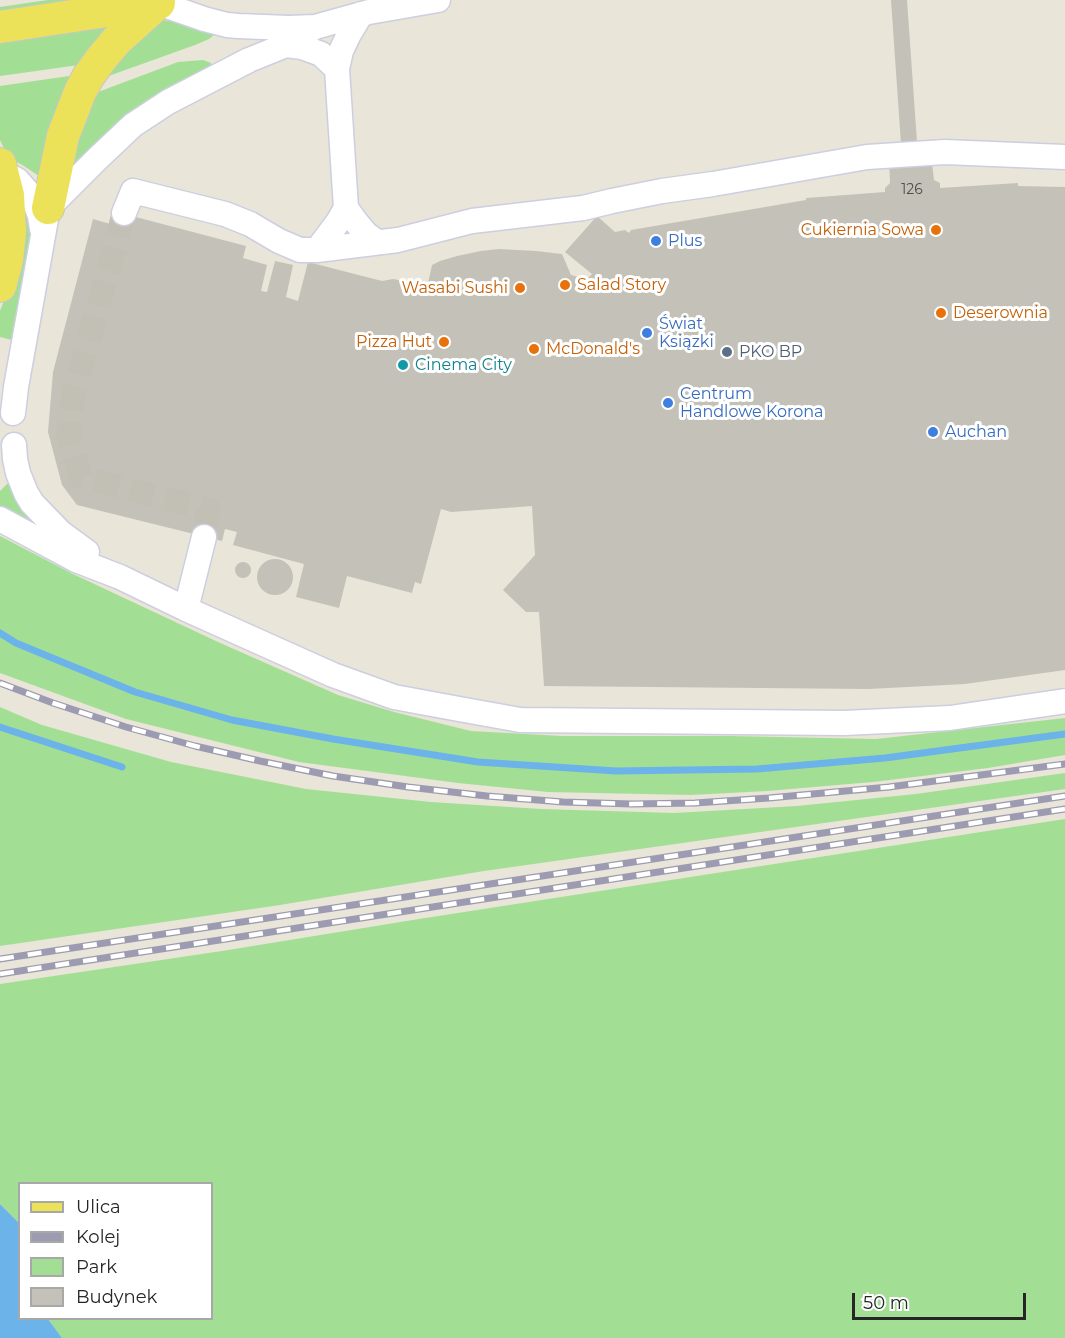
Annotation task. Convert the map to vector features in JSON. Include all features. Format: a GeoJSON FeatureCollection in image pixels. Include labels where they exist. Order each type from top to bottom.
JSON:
{"type":"FeatureCollection","features":[{"type":"Feature","properties":{"kind":"main road"},"geometry":{"type":"LineString","coordinates":[[0,27],[167,2]]}},
{"type":"Feature","properties":{"kind":"main road"},"geometry":{"type":"LineString","coordinates":[[48,208],[63,136],[88,77],[117,40],[167,2]]}},
{"type":"Feature","properties":{"kind":"main road"},"geometry":{"type":"LineString","coordinates":[[0,286],[7,260],[10,231],[9,201],[2,169]]}},
{"type":"Feature","properties":{"kind":"street"},"geometry":{"type":"LineString","coordinates":[[167,2],[204,19],[227,25],[289,28],[315,27],[361,14],[438,0]]}},
{"type":"Feature","properties":{"kind":"street"},"geometry":{"type":"LineString","coordinates":[[361,14],[341,51],[337,69],[346,207],[366,234],[377,243]]}},
{"type":"Feature","properties":{"kind":"street"},"geometry":{"type":"LineString","coordinates":[[13,413],[48,208],[134,125],[168,102],[249,60],[286,45],[315,27]]}},
{"type":"Feature","properties":{"kind":"street"},"geometry":{"type":"LineString","coordinates":[[286,45],[302,47],[321,54],[337,69]]}},
{"type":"Feature","properties":{"kind":"street"},"geometry":{"type":"LineString","coordinates":[[124,213],[133,191],[225,214],[250,224],[300,250],[317,250],[398,240],[472,221],[583,208],[622,199],[867,157],[945,152],[1065,157]]}},
{"type":"Feature","properties":{"kind":"street"},"geometry":{"type":"LineString","coordinates":[[2,169],[17,180],[33,198],[40,216],[42,240]]}},
{"type":"Feature","properties":{"kind":"street"},"geometry":{"type":"LineString","coordinates":[[317,250],[346,207]]}},
{"type":"Feature","properties":{"kind":"street"},"geometry":{"type":"LineString","coordinates":[[0,390],[13,413],[15,459],[18,473],[32,503],[61,533],[120,577]]}},
{"type":"Feature","properties":{"kind":"street"},"geometry":{"type":"LineString","coordinates":[[0,474],[7,464],[14,445]]}},
{"type":"Feature","properties":{"kind":"street"},"geometry":{"type":"LineString","coordinates":[[0,519],[76,560],[120,577],[333,675],[394,697],[520,720],[844,723],[950,718],[1065,701]]}},
{"type":"Feature","properties":{"kind":"street"},"geometry":{"type":"LineString","coordinates":[[186,609],[204,537]]}},
{"type":"Feature","properties":{"kind":"green space"},"geometry":{"type":"Polygon","coordinates":[[[48,0],[114,0],[0,17],[0,7],[48,0]]]}},
{"type":"Feature","properties":{"kind":"green space"},"geometry":{"type":"Polygon","coordinates":[[[163,20],[215,34],[195,45],[103,78],[141,32],[163,20]]]}},
{"type":"Feature","properties":{"kind":"green space"},"geometry":{"type":"Polygon","coordinates":[[[112,23],[79,65],[0,76],[0,38],[112,23]]]}},
{"type":"Feature","properties":{"kind":"green space"},"geometry":{"type":"Polygon","coordinates":[[[203,60],[211,63],[212,66],[69,177],[69,143],[98,92],[178,62],[203,60]]]}},
{"type":"Feature","properties":{"kind":"green space"},"geometry":{"type":"Polygon","coordinates":[[[69,76],[75,78],[39,176],[8,157],[0,140],[0,86],[69,76]]]}},
{"type":"Feature","properties":{"kind":"green space"},"geometry":{"type":"Polygon","coordinates":[[[21,194],[32,228],[12,340],[0,337],[0,311],[5,298],[21,194]]]}},
{"type":"Feature","properties":{"kind":"green space"},"geometry":{"type":"Polygon","coordinates":[[[10,484],[38,527],[0,510],[0,491],[10,484]]]}},
{"type":"Feature","properties":{"kind":"green space"},"geometry":{"type":"Polygon","coordinates":[[[0,536],[73,574],[338,695],[471,731],[562,736],[876,739],[1065,718],[1065,755],[988,768],[873,782],[691,795],[548,792],[458,783],[299,762],[126,719],[0,673],[0,536]]]}},
{"type":"Feature","properties":{"kind":"green space"},"geometry":{"type":"Polygon","coordinates":[[[0,707],[42,725],[171,762],[306,789],[431,802],[541,809],[674,813],[797,806],[916,794],[1065,773],[1065,789],[484,871],[280,905],[0,946],[0,707]]]}},
{"type":"Feature","properties":{"kind":"green space"},"geometry":{"type":"Polygon","coordinates":[[[1065,819],[1065,1338],[62,1338],[49,1320],[213,1320],[213,1182],[18,1182],[18,1222],[0,1204],[0,984],[1065,819]]]}},
{"type":"Feature","properties":{"kind":"water"},"geometry":{"type":"Polygon","coordinates":[[[0,1204],[18,1222],[18,1320],[49,1320],[62,1338],[0,1338],[0,1204]]]}},
{"type":"Feature","properties":{"kind":"building"},"geometry":{"type":"Polygon","coordinates":[[[891,0],[907,0],[917,142],[901,144],[891,0]]]}},
{"type":"Feature","properties":{"kind":"building","name":"Centrum Handlowe Korona"},"geometry":{"type":"Polygon","coordinates":[[[931,155],[934,180],[940,183],[940,188],[1018,183],[1018,186],[1065,187],[1065,670],[965,684],[869,689],[544,686],[539,612],[526,612],[503,590],[535,555],[532,506],[451,512],[441,509],[421,584],[415,582],[412,593],[347,576],[339,608],[296,597],[304,564],[233,545],[237,532],[225,529],[222,541],[77,505],[62,485],[48,432],[53,372],[93,219],[110,224],[113,211],[246,246],[243,258],[267,265],[261,291],[267,292],[275,261],[293,265],[286,297],[298,301],[308,262],[382,281],[393,279],[404,281],[413,286],[418,293],[427,288],[432,265],[457,256],[499,249],[562,254],[571,275],[587,279],[592,274],[565,252],[597,216],[615,232],[625,230],[629,233],[631,230],[806,200],[806,198],[885,192],[885,188],[890,183],[889,158],[931,155]]]}},
{"type":"Feature","properties":{"kind":"building"},"geometry":{"type":"Polygon","coordinates":[[[275,559],[288,564],[293,577],[288,590],[275,595],[262,590],[257,577],[262,564],[275,559]]]}},
{"type":"Feature","properties":{"kind":"building"},"geometry":{"type":"Polygon","coordinates":[[[240,562],[246,562],[251,570],[249,576],[240,578],[235,573],[235,567],[240,562]]]}},
{"type":"Feature","properties":{"kind":"waterway"},"geometry":{"type":"LineString","coordinates":[[0,633],[16,643],[135,692],[232,720],[478,762],[616,771],[757,769],[885,758],[1065,734]]}},
{"type":"Feature","properties":{"kind":"waterway"},"geometry":{"type":"LineString","coordinates":[[0,727],[122,767]]}},
{"type":"Feature","properties":{"kind":"tunnel"},"geometry":{"type":"LineString","coordinates":[[124,213],[73,397],[68,435],[81,477],[208,509],[204,537]]}},
{"type":"Feature","properties":{"kind":"railway"},"geometry":{"type":"LineString","coordinates":[[0,683],[126,727],[260,761],[333,776],[408,787],[563,802],[695,803],[769,798],[889,787],[1065,764]]}},
{"type":"Feature","properties":{"kind":"railway"},"geometry":{"type":"LineString","coordinates":[[0,959],[1065,796]]}},
{"type":"Feature","properties":{"kind":"railway"},"geometry":{"type":"LineString","coordinates":[[0,974],[1065,809]]}},
{"type":"Feature","properties":{"kind":"place","name":"Cukiernia Sowa"},"geometry":{"type":"Point","coordinates":[936,230]}},
{"type":"Feature","properties":{"kind":"place","name":"Plus"},"geometry":{"type":"Point","coordinates":[656,241]}},
{"type":"Feature","properties":{"kind":"place","name":"Salad Story"},"geometry":{"type":"Point","coordinates":[565,285]}},
{"type":"Feature","properties":{"kind":"place","name":"Wasabi Sushi"},"geometry":{"type":"Point","coordinates":[520,288]}},
{"type":"Feature","properties":{"kind":"place","name":"Deserownia"},"geometry":{"type":"Point","coordinates":[941,313]}},
{"type":"Feature","properties":{"kind":"place","name":"Świat Ksiązki"},"geometry":{"type":"Point","coordinates":[647,333]}},
{"type":"Feature","properties":{"kind":"place","name":"Pizza Hut"},"geometry":{"type":"Point","coordinates":[444,342]}},
{"type":"Feature","properties":{"kind":"place","name":"McDonald's"},"geometry":{"type":"Point","coordinates":[534,349]}},
{"type":"Feature","properties":{"kind":"place","name":"PKO BP"},"geometry":{"type":"Point","coordinates":[727,352]}},
{"type":"Feature","properties":{"kind":"place","name":"Cinema City"},"geometry":{"type":"Point","coordinates":[403,365]}},
{"type":"Feature","properties":{"kind":"place","name":"Centrum Handlowe Korona"},"geometry":{"type":"Point","coordinates":[668,403]}},
{"type":"Feature","properties":{"kind":"place","name":"Auchan"},"geometry":{"type":"Point","coordinates":[933,432]}}]}
